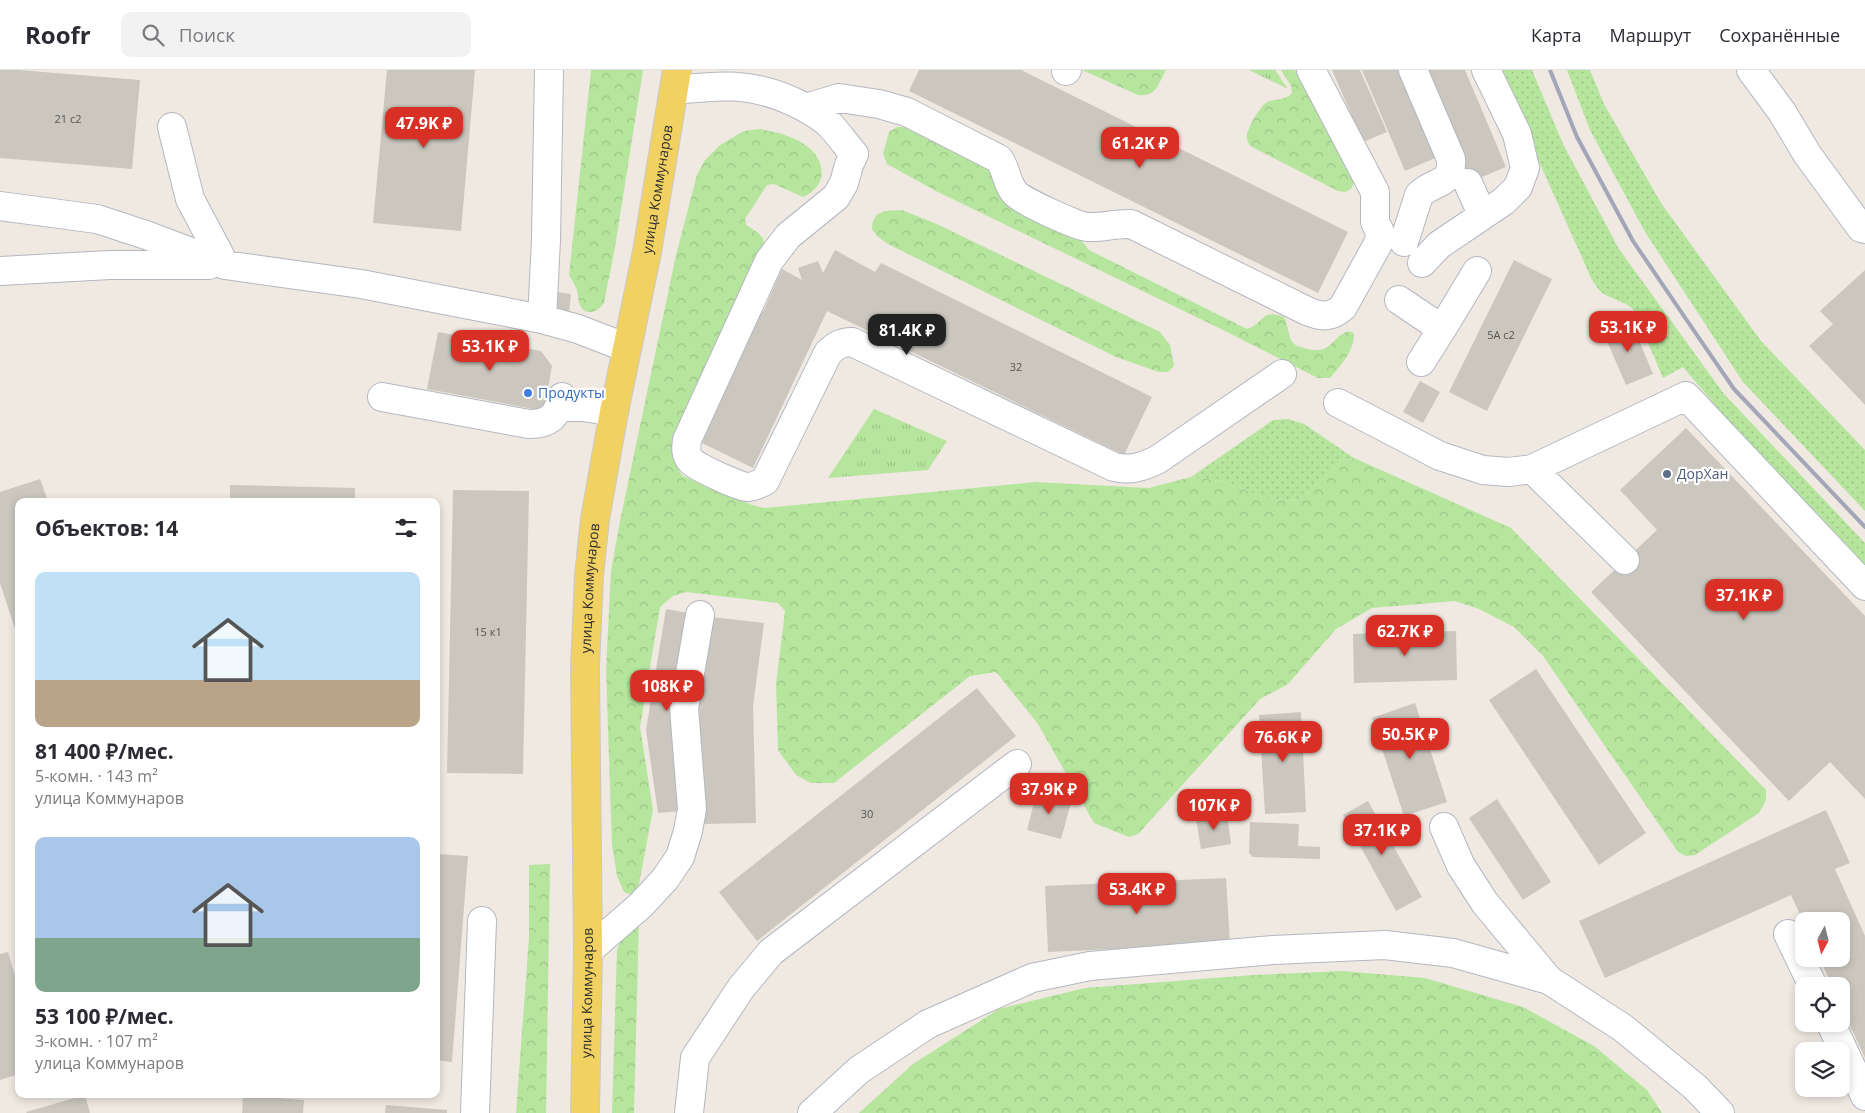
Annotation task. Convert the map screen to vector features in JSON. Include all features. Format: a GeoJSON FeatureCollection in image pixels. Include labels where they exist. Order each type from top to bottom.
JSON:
{"type":"FeatureCollection","features":[{"type":"Feature","properties":{"kind":"main road","name":"улица Коммунаров"},"geometry":{"type":"LineString","coordinates":[[585,1113],[588,951],[585,658],[589,576],[595,519],[614,412],[647,252],[676,80]]}},
{"type":"Feature","properties":{"kind":"lane"},"geometry":{"type":"LineString","coordinates":[[542,319],[546,240],[549,70]]}},
{"type":"Feature","properties":{"kind":"lane"},"geometry":{"type":"LineString","coordinates":[[806,108],[839,98],[879,104],[908,112],[1000,159],[1005,168],[1008,183],[1016,195],[1077,226],[1090,228],[1120,223],[1131,224],[1306,311],[1318,316],[1329,316],[1343,307],[1379,242],[1380,232],[1375,222],[1375,192],[1311,70]]}},
{"type":"Feature","properties":{"kind":"lane"},"geometry":{"type":"LineString","coordinates":[[1404,242],[1419,194],[1425,189],[1444,181],[1452,169],[1451,159],[1413,70]]}},
{"type":"Feature","properties":{"kind":"lane"},"geometry":{"type":"LineString","coordinates":[[1422,262],[1439,245],[1482,214],[1504,201],[1518,187],[1525,168],[1517,134],[1486,70]]}},
{"type":"Feature","properties":{"kind":"lane"},"geometry":{"type":"LineString","coordinates":[[1750,70],[1782,112],[1807,154],[1861,228],[1865,229]]}},
{"type":"Feature","properties":{"kind":"lane"},"geometry":{"type":"LineString","coordinates":[[676,80],[717,86],[754,87],[779,95],[806,108],[829,124],[854,154],[844,183],[836,197],[788,236],[769,261],[687,440],[687,454],[692,462],[745,487],[755,486],[765,481],[828,353],[834,346],[843,342],[852,342],[1122,469],[1144,466],[1157,460],[1282,374]]}},
{"type":"Feature","properties":{"kind":"lane"},"geometry":{"type":"LineString","coordinates":[[172,127],[190,199],[225,265]]}},
{"type":"Feature","properties":{"kind":"lane"},"geometry":{"type":"LineString","coordinates":[[1468,183],[1482,214]]}},
{"type":"Feature","properties":{"kind":"lane"},"geometry":{"type":"LineString","coordinates":[[0,206],[97,220],[146,234],[225,265]]}},
{"type":"Feature","properties":{"kind":"lane"},"geometry":{"type":"LineString","coordinates":[[0,271],[110,265],[225,265],[361,284],[542,319],[578,329],[627,348]]}},
{"type":"Feature","properties":{"kind":"lane"},"geometry":{"type":"LineString","coordinates":[[1421,362],[1477,272]]}},
{"type":"Feature","properties":{"kind":"lane"},"geometry":{"type":"LineString","coordinates":[[1399,300],[1442,329]]}},
{"type":"Feature","properties":{"kind":"lane"},"geometry":{"type":"LineString","coordinates":[[1338,402],[1440,456],[1483,470],[1508,472],[1532,469],[1686,396],[1865,586]]}},
{"type":"Feature","properties":{"kind":"lane"},"geometry":{"type":"LineString","coordinates":[[382,397],[529,424],[543,423],[555,415],[561,402],[614,412]]}},
{"type":"Feature","properties":{"kind":"lane"},"geometry":{"type":"LineString","coordinates":[[1532,469],[1625,560]]}},
{"type":"Feature","properties":{"kind":"lane"},"geometry":{"type":"LineString","coordinates":[[588,951],[641,905],[665,879],[680,857],[692,809],[684,708],[700,615]]}},
{"type":"Feature","properties":{"kind":"lane"},"geometry":{"type":"LineString","coordinates":[[689,1113],[695,1058],[741,988],[771,952],[1017,764]]}},
{"type":"Feature","properties":{"kind":"lane"},"geometry":{"type":"LineString","coordinates":[[1444,827],[1461,866],[1485,903],[1549,980]]}},
{"type":"Feature","properties":{"kind":"lane"},"geometry":{"type":"LineString","coordinates":[[475,1113],[482,921]]}},
{"type":"Feature","properties":{"kind":"lane"},"geometry":{"type":"LineString","coordinates":[[1788,934],[1809,977]]}},
{"type":"Feature","properties":{"kind":"lane"},"geometry":{"type":"LineString","coordinates":[[812,1113],[859,1070],[928,1024],[1032,978],[1090,966],[1273,950],[1385,945],[1453,953],[1549,980],[1623,1028],[1695,1087],[1720,1113]]}},
{"type":"Feature","properties":{"kind":"lane"},"geometry":{"type":"LineString","coordinates":[[1835,1032],[1865,1096]]}},
{"type":"Feature","properties":{"kind":"green space"},"geometry":{"type":"Polygon","coordinates":[[[591,70],[643,70],[615,247],[604,303],[598,309],[587,312],[579,303],[577,290],[569,275],[591,70]]]}},
{"type":"Feature","properties":{"kind":"green space"},"geometry":{"type":"Polygon","coordinates":[[[1082,70],[1166,70],[1153,92],[1138,95],[1082,70]]]}},
{"type":"Feature","properties":{"kind":"green space"},"geometry":{"type":"Polygon","coordinates":[[[1249,70],[1275,70],[1288,89],[1249,70]]]}},
{"type":"Feature","properties":{"kind":"green space"},"geometry":{"type":"Polygon","coordinates":[[[1281,70],[1295,70],[1352,175],[1354,183],[1351,189],[1345,192],[1338,191],[1250,146],[1247,139],[1248,130],[1264,104],[1289,96],[1292,93],[1291,86],[1281,70]]]}},
{"type":"Feature","properties":{"kind":"green space"},"geometry":{"type":"Polygon","coordinates":[[[1498,70],[1532,70],[1563,144],[1619,249],[1724,394],[1865,543],[1865,566],[1749,445],[1683,367],[1663,378],[1634,310],[1626,304],[1604,294],[1592,280],[1498,70]]]}},
{"type":"Feature","properties":{"kind":"green space"},"geometry":{"type":"Polygon","coordinates":[[[1567,70],[1590,70],[1604,104],[1661,203],[1761,341],[1865,450],[1865,511],[1743,382],[1645,232],[1590,130],[1567,70]]]}},
{"type":"Feature","properties":{"kind":"green space"},"geometry":{"type":"Polygon","coordinates":[[[897,127],[906,127],[988,167],[1076,234],[1089,250],[1247,329],[1271,314],[1277,315],[1284,317],[1291,340],[1297,346],[1313,350],[1325,349],[1348,331],[1354,333],[1350,351],[1343,363],[1330,378],[1318,378],[936,191],[887,164],[883,154],[889,132],[897,127]]]}},
{"type":"Feature","properties":{"kind":"green space"},"geometry":{"type":"Polygon","coordinates":[[[760,129],[779,133],[803,143],[819,160],[822,174],[817,187],[803,197],[774,184],[767,185],[745,219],[746,225],[756,231],[761,237],[765,248],[676,447],[675,462],[683,476],[752,505],[765,508],[1036,482],[1149,488],[1191,477],[1222,481],[1263,497],[1293,501],[1305,496],[1342,461],[1354,458],[1511,528],[1766,790],[1766,800],[1759,813],[1695,855],[1686,856],[1678,852],[1543,656],[1514,627],[1479,609],[1455,601],[1372,608],[1336,629],[1288,684],[1260,699],[1138,834],[1129,837],[1094,823],[1038,724],[996,672],[970,676],[834,783],[811,783],[796,775],[778,750],[776,684],[785,611],[778,603],[686,592],[673,596],[660,607],[640,727],[653,810],[638,889],[634,893],[624,892],[617,876],[612,845],[606,670],[611,571],[676,255],[697,175],[705,160],[720,145],[744,131],[760,129]]]}},
{"type":"Feature","properties":{"kind":"green space"},"geometry":{"type":"Polygon","coordinates":[[[902,210],[939,225],[1160,332],[1170,345],[1174,366],[1168,372],[1159,372],[1116,357],[888,244],[877,236],[872,229],[873,222],[881,212],[902,210]]]}},
{"type":"Feature","properties":{"kind":"green space"},"geometry":{"type":"Polygon","coordinates":[[[874,409],[947,441],[928,470],[828,478],[874,409]]]}},
{"type":"Feature","properties":{"kind":"green space"},"geometry":{"type":"Polygon","coordinates":[[[1288,419],[1304,424],[1354,458],[1342,461],[1305,496],[1293,501],[1263,497],[1222,481],[1191,477],[1273,420],[1288,419]]]}},
{"type":"Feature","properties":{"kind":"green space"},"geometry":{"type":"Polygon","coordinates":[[[550,864],[546,1113],[516,1113],[529,938],[529,865],[550,864]]]}},
{"type":"Feature","properties":{"kind":"green space"},"geometry":{"type":"Polygon","coordinates":[[[639,918],[634,1113],[612,1113],[617,950],[623,932],[639,918]]]}},
{"type":"Feature","properties":{"kind":"green space"},"geometry":{"type":"Polygon","coordinates":[[[1342,971],[1425,978],[1523,1007],[1594,1046],[1647,1090],[1662,1113],[859,1113],[913,1064],[999,1009],[1085,988],[1253,975],[1342,971]]]}},
{"type":"Feature","properties":{"kind":"building"},"geometry":{"type":"Polygon","coordinates":[[[0,70],[140,80],[132,169],[0,158],[0,70]]]}},
{"type":"Feature","properties":{"kind":"building"},"geometry":{"type":"Polygon","coordinates":[[[387,70],[475,70],[461,231],[373,223],[387,70]]]}},
{"type":"Feature","properties":{"kind":"building"},"geometry":{"type":"Polygon","coordinates":[[[919,70],[1021,70],[1348,232],[1318,293],[909,91],[919,70]]]}},
{"type":"Feature","properties":{"kind":"building"},"geometry":{"type":"Polygon","coordinates":[[[1332,70],[1360,70],[1387,132],[1363,142],[1332,70]]]}},
{"type":"Feature","properties":{"kind":"building"},"geometry":{"type":"Polygon","coordinates":[[[1362,70],[1465,70],[1506,167],[1448,191],[1435,158],[1405,171],[1362,70]]]}},
{"type":"Feature","properties":{"kind":"building"},"geometry":{"type":"Polygon","coordinates":[[[835,250],[875,272],[881,263],[1152,397],[1124,455],[827,311],[753,468],[698,441],[755,309],[763,312],[782,269],[802,280],[798,268],[818,261],[823,273],[835,250]]]}},
{"type":"Feature","properties":{"kind":"building"},"geometry":{"type":"Polygon","coordinates":[[[1514,260],[1552,279],[1487,411],[1449,392],[1514,260]]]}},
{"type":"Feature","properties":{"kind":"building"},"geometry":{"type":"Polygon","coordinates":[[[1865,270],[1865,405],[1809,346],[1833,324],[1820,311],[1865,270]]]}},
{"type":"Feature","properties":{"kind":"building"},"geometry":{"type":"Polygon","coordinates":[[[556,292],[571,294],[569,314],[553,312],[556,292]]]}},
{"type":"Feature","properties":{"kind":"building"},"geometry":{"type":"Polygon","coordinates":[[[1631,321],[1653,374],[1626,385],[1603,332],[1631,321]]]}},
{"type":"Feature","properties":{"kind":"building"},"geometry":{"type":"Polygon","coordinates":[[[438,332],[541,351],[552,366],[544,411],[427,389],[438,332]]]}},
{"type":"Feature","properties":{"kind":"building"},"geometry":{"type":"Polygon","coordinates":[[[1420,381],[1440,392],[1423,423],[1403,412],[1420,381]]]}},
{"type":"Feature","properties":{"kind":"building"},"geometry":{"type":"Polygon","coordinates":[[[1686,428],[1865,616],[1865,799],[1830,762],[1789,801],[1591,592],[1657,530],[1620,490],[1686,428]]]}},
{"type":"Feature","properties":{"kind":"building"},"geometry":{"type":"Polygon","coordinates":[[[40,479],[47,498],[15,498],[15,629],[0,583],[0,492],[40,479]]]}},
{"type":"Feature","properties":{"kind":"building"},"geometry":{"type":"Polygon","coordinates":[[[230,485],[355,488],[355,498],[230,498],[230,485]]]}},
{"type":"Feature","properties":{"kind":"building"},"geometry":{"type":"Polygon","coordinates":[[[453,490],[529,491],[523,774],[447,773],[453,490]]]}},
{"type":"Feature","properties":{"kind":"building"},"geometry":{"type":"Polygon","coordinates":[[[666,609],[689,613],[672,731],[682,811],[658,813],[646,730],[666,609]]]}},
{"type":"Feature","properties":{"kind":"building"},"geometry":{"type":"Polygon","coordinates":[[[711,617],[764,623],[753,706],[756,823],[703,824],[699,701],[711,617]]]}},
{"type":"Feature","properties":{"kind":"building"},"geometry":{"type":"Polygon","coordinates":[[[1456,631],[1457,680],[1354,683],[1353,634],[1456,631]]]}},
{"type":"Feature","properties":{"kind":"building"},"geometry":{"type":"Polygon","coordinates":[[[1536,669],[1646,833],[1599,865],[1489,700],[1536,669]]]}},
{"type":"Feature","properties":{"kind":"building"},"geometry":{"type":"Polygon","coordinates":[[[977,688],[1016,736],[757,941],[719,892],[977,688]]]}},
{"type":"Feature","properties":{"kind":"building"},"geometry":{"type":"Polygon","coordinates":[[[1415,703],[1447,802],[1404,816],[1372,718],[1415,703]]]}},
{"type":"Feature","properties":{"kind":"building"},"geometry":{"type":"Polygon","coordinates":[[[1301,712],[1306,812],[1265,814],[1259,715],[1301,712]]]}},
{"type":"Feature","properties":{"kind":"building"},"geometry":{"type":"Polygon","coordinates":[[[1037,791],[1072,799],[1061,839],[1027,830],[1037,791]]]}},
{"type":"Feature","properties":{"kind":"building"},"geometry":{"type":"Polygon","coordinates":[[[1497,799],[1551,882],[1523,900],[1469,818],[1497,799]]]}},
{"type":"Feature","properties":{"kind":"building"},"geometry":{"type":"Polygon","coordinates":[[[1368,801],[1422,897],[1396,911],[1343,815],[1368,801]]]}},
{"type":"Feature","properties":{"kind":"building"},"geometry":{"type":"Polygon","coordinates":[[[1826,810],[1850,863],[1835,869],[1865,936],[1865,1058],[1850,1026],[1850,977],[1828,977],[1824,968],[1850,968],[1850,912],[1799,912],[1791,895],[1605,978],[1579,921],[1826,810]]]}},
{"type":"Feature","properties":{"kind":"building"},"geometry":{"type":"Polygon","coordinates":[[[1227,814],[1231,844],[1201,849],[1196,819],[1227,814]]]}},
{"type":"Feature","properties":{"kind":"building"},"geometry":{"type":"Polygon","coordinates":[[[1250,822],[1299,824],[1298,846],[1320,847],[1320,859],[1253,857],[1249,853],[1250,822]]]}},
{"type":"Feature","properties":{"kind":"building"},"geometry":{"type":"Polygon","coordinates":[[[440,854],[468,856],[452,1062],[440,1060],[440,854]]]}},
{"type":"Feature","properties":{"kind":"building"},"geometry":{"type":"Polygon","coordinates":[[[1226,878],[1230,944],[1048,952],[1045,886],[1226,878]]]}},
{"type":"Feature","properties":{"kind":"building"},"geometry":{"type":"Polygon","coordinates":[[[8,952],[15,976],[15,1075],[0,1080],[0,954],[8,952]]]}},
{"type":"Feature","properties":{"kind":"building"},"geometry":{"type":"Polygon","coordinates":[[[75,1098],[86,1098],[90,1113],[27,1113],[75,1098]]]}},
{"type":"Feature","properties":{"kind":"building"},"geometry":{"type":"Polygon","coordinates":[[[243,1098],[304,1100],[303,1113],[242,1113],[243,1098]]]}},
{"type":"Feature","properties":{"kind":"building"},"geometry":{"type":"Polygon","coordinates":[[[386,1105],[447,1110],[447,1113],[385,1113],[386,1105]]]}},
{"type":"Feature","properties":{"kind":"railway"},"geometry":{"type":"LineString","coordinates":[[1550,70],[1577,137],[1633,241],[1734,389],[1865,527]]}},
{"type":"Feature","properties":{"kind":"place","name":"Продукты"},"geometry":{"type":"Point","coordinates":[528,393]}},
{"type":"Feature","properties":{"kind":"place","name":"ДорХан"},"geometry":{"type":"Point","coordinates":[1667,474]}}]}
